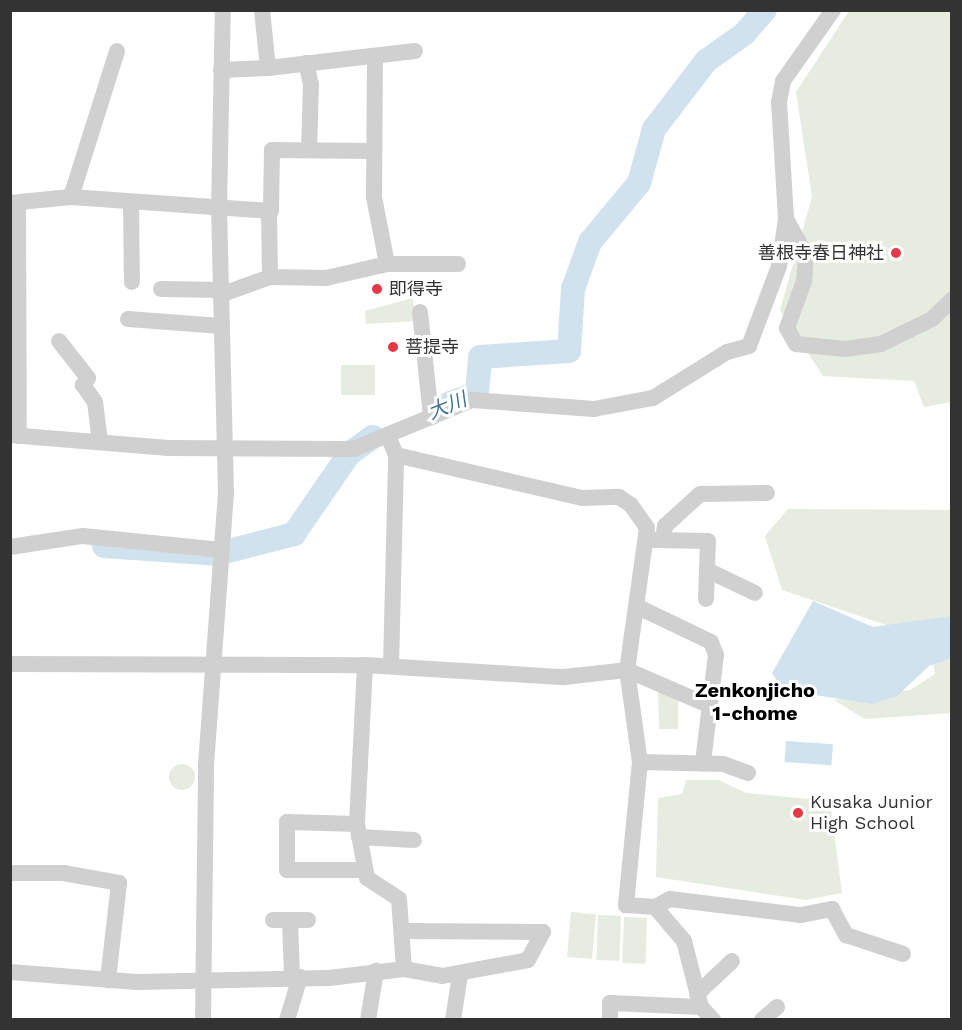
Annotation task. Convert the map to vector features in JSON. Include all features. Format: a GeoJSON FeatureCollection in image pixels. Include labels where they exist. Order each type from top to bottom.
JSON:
{"type":"FeatureCollection","features":[{"type":"Feature","properties":{"kind":"street"},"geometry":{"type":"LineString","coordinates":[[203,1020],[212,666],[226,449],[219,210],[223,10]]}},
{"type":"Feature","properties":{"kind":"street"},"geometry":{"type":"LineString","coordinates":[[262,10],[268,68]]}},
{"type":"Feature","properties":{"kind":"street"},"geometry":{"type":"LineString","coordinates":[[269,212],[131,205],[71,197],[14,203],[15,436],[226,449],[353,449],[472,400],[626,407],[652,398],[727,352],[749,345],[779,266],[786,219],[779,102],[783,81],[833,10]]}},
{"type":"Feature","properties":{"kind":"street"},"geometry":{"type":"LineString","coordinates":[[71,197],[117,51]]}},
{"type":"Feature","properties":{"kind":"street"},"geometry":{"type":"LineString","coordinates":[[221,70],[268,68],[415,51]]}},
{"type":"Feature","properties":{"kind":"street"},"geometry":{"type":"LineString","coordinates":[[375,56],[374,197],[387,264]]}},
{"type":"Feature","properties":{"kind":"street"},"geometry":{"type":"LineString","coordinates":[[306,63],[311,84],[309,150]]}},
{"type":"Feature","properties":{"kind":"street"},"geometry":{"type":"LineString","coordinates":[[270,278],[269,212],[272,150],[374,151]]}},
{"type":"Feature","properties":{"kind":"street"},"geometry":{"type":"LineString","coordinates":[[131,205],[132,282]]}},
{"type":"Feature","properties":{"kind":"street"},"geometry":{"type":"LineString","coordinates":[[786,219],[806,255],[804,281],[787,328],[796,344],[845,349],[881,344],[932,319],[951,300]]}},
{"type":"Feature","properties":{"kind":"street"},"geometry":{"type":"LineString","coordinates":[[160,289],[220,292],[270,278],[326,278],[387,264],[458,264]]}},
{"type":"Feature","properties":{"kind":"street"},"geometry":{"type":"LineString","coordinates":[[420,312],[431,417]]}},
{"type":"Feature","properties":{"kind":"street"},"geometry":{"type":"LineString","coordinates":[[128,319],[221,326]]}},
{"type":"Feature","properties":{"kind":"street"},"geometry":{"type":"LineString","coordinates":[[59,341],[88,378],[83,385],[95,402],[100,442]]}},
{"type":"Feature","properties":{"kind":"street"},"geometry":{"type":"LineString","coordinates":[[388,436],[396,455],[391,666]]}},
{"type":"Feature","properties":{"kind":"street"},"geometry":{"type":"LineString","coordinates":[[396,455],[582,498],[618,497],[655,540]]}},
{"type":"Feature","properties":{"kind":"street"},"geometry":{"type":"LineString","coordinates":[[767,493],[700,494],[665,526],[655,540],[636,606],[627,670],[640,762],[626,905],[655,907],[670,899],[801,915],[832,909],[846,935],[903,954]]}},
{"type":"Feature","properties":{"kind":"street"},"geometry":{"type":"LineString","coordinates":[[10,547],[83,536],[221,553]]}},
{"type":"Feature","properties":{"kind":"street"},"geometry":{"type":"LineString","coordinates":[[655,540],[708,541],[706,599]]}},
{"type":"Feature","properties":{"kind":"street"},"geometry":{"type":"LineString","coordinates":[[707,570],[755,593]]}},
{"type":"Feature","properties":{"kind":"street"},"geometry":{"type":"LineString","coordinates":[[636,606],[711,642],[716,655],[703,764]]}},
{"type":"Feature","properties":{"kind":"street"},"geometry":{"type":"LineString","coordinates":[[10,664],[365,665],[564,677],[627,670],[710,706]]}},
{"type":"Feature","properties":{"kind":"street"},"geometry":{"type":"LineString","coordinates":[[365,665],[358,830],[363,870],[372,885],[399,899],[404,931],[404,969]]}},
{"type":"Feature","properties":{"kind":"street"},"geometry":{"type":"LineString","coordinates":[[640,762],[703,764],[748,773]]}},
{"type":"Feature","properties":{"kind":"street"},"geometry":{"type":"LineString","coordinates":[[363,870],[287,870],[287,822],[358,830],[414,840]]}},
{"type":"Feature","properties":{"kind":"street"},"geometry":{"type":"LineString","coordinates":[[10,873],[63,873],[119,883],[108,980]]}},
{"type":"Feature","properties":{"kind":"street"},"geometry":{"type":"LineString","coordinates":[[655,907],[684,941],[699,1000],[713,1020]]}},
{"type":"Feature","properties":{"kind":"street"},"geometry":{"type":"LineString","coordinates":[[287,1020],[296,976],[282,920],[308,920]]}},
{"type":"Feature","properties":{"kind":"street"},"geometry":{"type":"LineString","coordinates":[[10,972],[108,980],[203,982],[215,976],[296,976],[404,969],[424,976],[460,975],[528,960],[543,932],[404,931]]}},
{"type":"Feature","properties":{"kind":"street"},"geometry":{"type":"LineString","coordinates":[[610,1020],[610,1003],[699,1000],[732,961]]}},
{"type":"Feature","properties":{"kind":"street"},"geometry":{"type":"LineString","coordinates":[[368,1020],[376,971]]}},
{"type":"Feature","properties":{"kind":"street"},"geometry":{"type":"LineString","coordinates":[[453,1020],[460,975]]}},
{"type":"Feature","properties":{"kind":"street"},"geometry":{"type":"LineString","coordinates":[[762,1020],[777,1007]]}},
{"type":"Feature","properties":{"kind":"shaded area"},"geometry":{"type":"Polygon","coordinates":[[[849,11],[951,11],[951,402],[924,407],[914,381],[823,376],[780,310],[812,197],[796,92],[849,11]]]}},
{"type":"Feature","properties":{"kind":"shaded area"},"geometry":{"type":"Polygon","coordinates":[[[413,298],[415,321],[366,324],[365,311],[413,298]]]}},
{"type":"Feature","properties":{"kind":"shaded area"},"geometry":{"type":"Polygon","coordinates":[[[341,365],[375,365],[375,395],[341,395],[341,365]]]}},
{"type":"Feature","properties":{"kind":"shaded area"},"geometry":{"type":"Polygon","coordinates":[[[788,509],[951,510],[951,713],[865,719],[834,700],[910,690],[935,674],[928,639],[782,590],[765,536],[788,509]]]}},
{"type":"Feature","properties":{"kind":"shaded area"},"geometry":{"type":"Polygon","coordinates":[[[658,690],[678,697],[678,729],[659,729],[658,690]]]}},
{"type":"Feature","properties":{"kind":"shaded area"},"geometry":{"type":"Polygon","coordinates":[[[182,764],[191,768],[195,777],[191,786],[182,790],[173,786],[169,777],[173,768],[182,764]]]}},
{"type":"Feature","properties":{"kind":"shaded area"},"geometry":{"type":"Polygon","coordinates":[[[686,780],[719,780],[746,793],[830,801],[842,893],[806,900],[656,877],[658,798],[682,794],[686,780]]]}},
{"type":"Feature","properties":{"kind":"shaded area"},"geometry":{"type":"Polygon","coordinates":[[[571,912],[596,914],[592,959],[567,957],[571,912]]]}},
{"type":"Feature","properties":{"kind":"shaded area"},"geometry":{"type":"Polygon","coordinates":[[[598,915],[621,916],[619,961],[596,960],[598,915]]]}},
{"type":"Feature","properties":{"kind":"shaded area"},"geometry":{"type":"Polygon","coordinates":[[[624,917],[647,918],[645,964],[622,963],[624,917]]]}},
{"type":"Feature","properties":{"kind":"water"},"geometry":{"type":"Polygon","coordinates":[[[813,601],[873,627],[951,616],[951,658],[929,666],[897,696],[872,704],[783,690],[772,673],[813,601]]]}},
{"type":"Feature","properties":{"kind":"water"},"geometry":{"type":"Polygon","coordinates":[[[786,741],[833,744],[831,765],[785,762],[786,741]]]}},
{"type":"Feature","properties":{"kind":"waterway","name":"大川"},"geometry":{"type":"LineString","coordinates":[[448,404],[477,393],[480,357],[569,351],[573,289],[590,242],[639,183],[654,129],[706,61],[744,34],[765,10]]}},
{"type":"Feature","properties":{"kind":"waterway","name":"大川"},"geometry":{"type":"LineString","coordinates":[[104,546],[217,554],[294,534],[349,454],[372,437]]}},
{"type":"Feature","properties":{"kind":"place","name":"善根寺春日神社"},"geometry":{"type":"Point","coordinates":[896,253]}},
{"type":"Feature","properties":{"kind":"place","name":"即得寺"},"geometry":{"type":"Point","coordinates":[377,289]}},
{"type":"Feature","properties":{"kind":"place","name":"菩提寺"},"geometry":{"type":"Point","coordinates":[393,347]}},
{"type":"Feature","properties":{"kind":"place","name":"Kusaka Junior High School"},"geometry":{"type":"Point","coordinates":[798,813]}},
{"type":"Feature","properties":{"kind":"district","name":"Zenkonjicho 1-chome"},"geometry":{"type":"Point","coordinates":[755,702]}}]}
